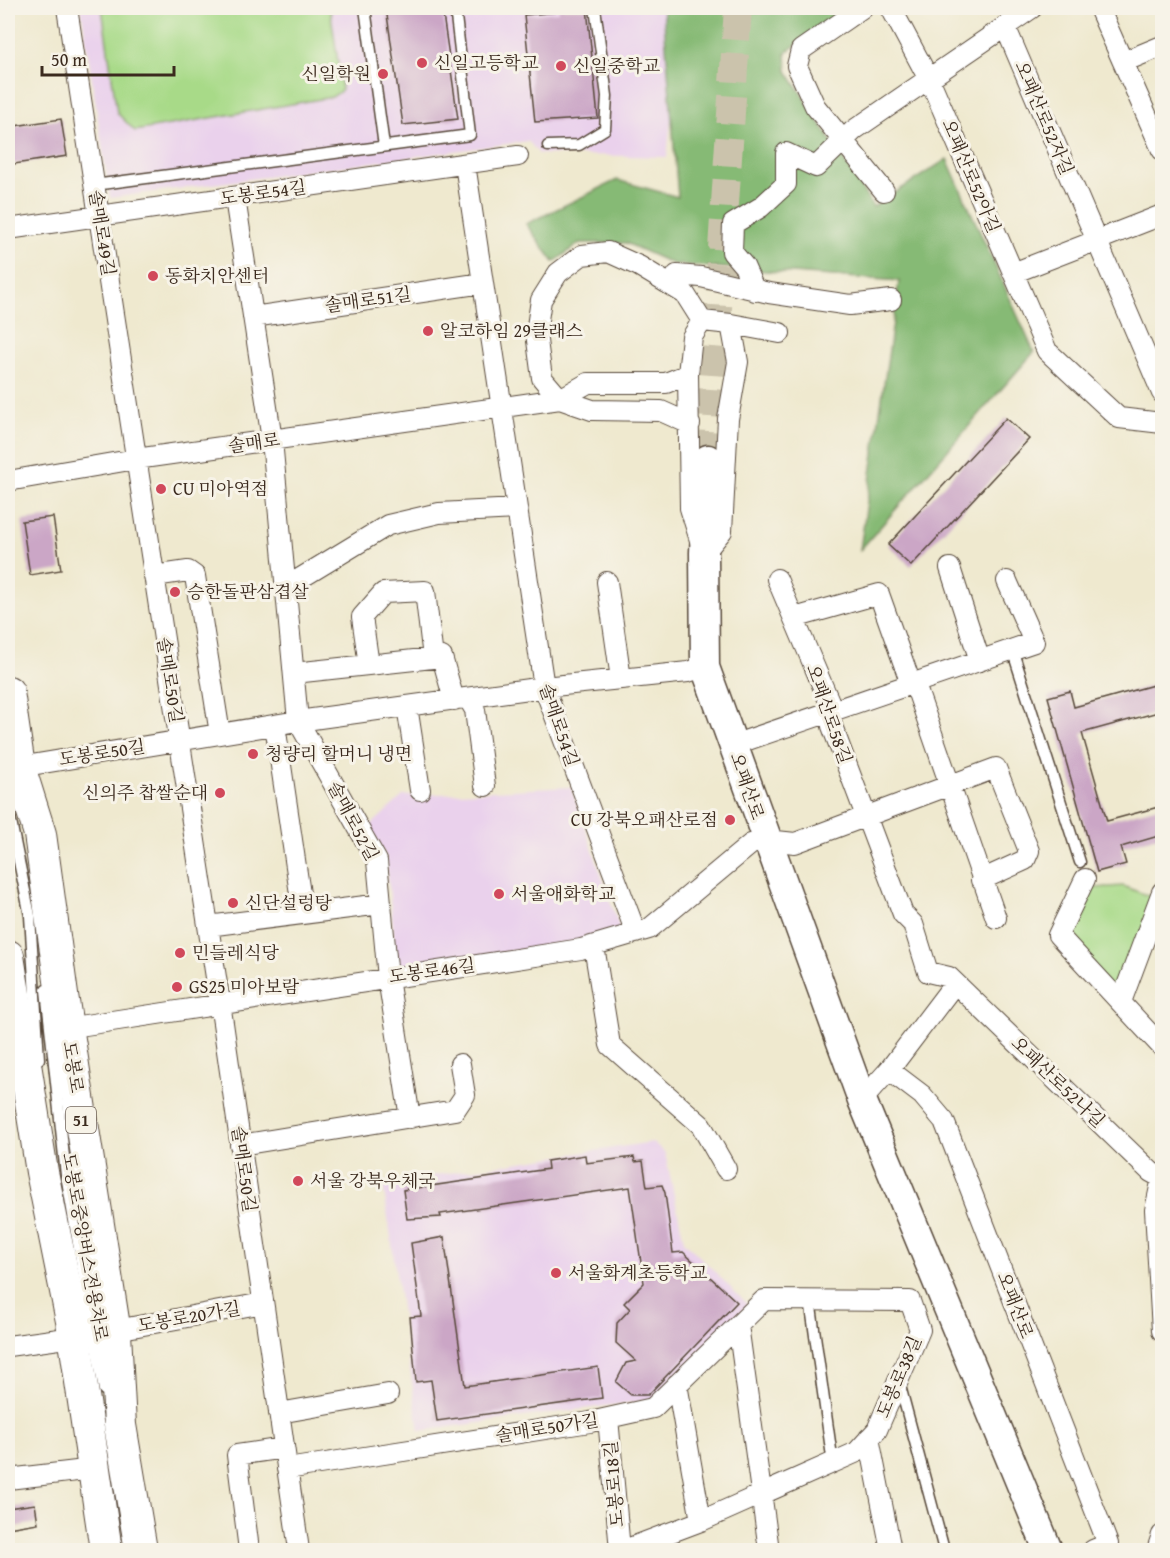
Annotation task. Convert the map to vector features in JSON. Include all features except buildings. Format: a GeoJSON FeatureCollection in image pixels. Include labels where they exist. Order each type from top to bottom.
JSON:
{"type":"FeatureCollection","features":[{"type":"Feature","properties":{"kind":"main road","name":"도봉로"},"geometry":{"type":"LineString","coordinates":[[8,692],[14,757],[40,834],[66,1028],[115,1333],[120,1425],[141,1551]]}},
{"type":"Feature","properties":{"kind":"main road"},"geometry":{"type":"LineString","coordinates":[[8,956],[13,1033],[74,1337],[106,1475],[106,1551]]}},
{"type":"Feature","properties":{"kind":"street","name":"솔매로49길"},"geometry":{"type":"LineString","coordinates":[[67,8],[136,459]]}},
{"type":"Feature","properties":{"kind":"street"},"geometry":{"type":"LineString","coordinates":[[862,8],[801,50],[797,66],[816,106],[843,143],[884,191]]}},
{"type":"Feature","properties":{"kind":"street","name":"오패산로52아길"},"geometry":{"type":"LineString","coordinates":[[891,8],[928,78],[1047,351],[1119,418],[1162,423]]}},
{"type":"Feature","properties":{"kind":"street"},"geometry":{"type":"LineString","coordinates":[[755,291],[744,266],[732,252],[733,224],[761,207],[786,184],[786,153],[816,167],[854,130],[1032,8]]}},
{"type":"Feature","properties":{"kind":"street"},"geometry":{"type":"LineString","coordinates":[[1099,8],[1162,150]]}},
{"type":"Feature","properties":{"kind":"street","name":"오패산로52자길"},"geometry":{"type":"LineString","coordinates":[[1005,26],[1162,393]]}},
{"type":"Feature","properties":{"kind":"street"},"geometry":{"type":"LineString","coordinates":[[1123,62],[1162,46]]}},
{"type":"Feature","properties":{"kind":"street","name":"도봉로54길"},"geometry":{"type":"LineString","coordinates":[[8,230],[518,156]]}},
{"type":"Feature","properties":{"kind":"street"},"geometry":{"type":"LineString","coordinates":[[465,164],[502,408]]}},
{"type":"Feature","properties":{"kind":"street"},"geometry":{"type":"LineString","coordinates":[[235,198],[272,440]]}},
{"type":"Feature","properties":{"kind":"street"},"geometry":{"type":"LineString","coordinates":[[1013,273],[1162,215]]}},
{"type":"Feature","properties":{"kind":"street"},"geometry":{"type":"LineString","coordinates":[[560,399],[542,378],[536,333],[541,300],[558,273],[582,255],[608,252],[672,285],[685,294],[702,321]]}},
{"type":"Feature","properties":{"kind":"street"},"geometry":{"type":"LineString","coordinates":[[672,285],[677,275],[701,277],[755,291],[850,305],[891,300]]}},
{"type":"Feature","properties":{"kind":"street","name":"솔매로51길"},"geometry":{"type":"LineString","coordinates":[[253,317],[483,283]]}},
{"type":"Feature","properties":{"kind":"street"},"geometry":{"type":"LineString","coordinates":[[702,321],[780,333]]}},
{"type":"Feature","properties":{"kind":"street"},"geometry":{"type":"LineString","coordinates":[[702,321],[692,337],[688,374],[690,508],[704,553]]}},
{"type":"Feature","properties":{"kind":"street"},"geometry":{"type":"LineString","coordinates":[[704,553],[722,531],[729,419],[738,362],[731,324]]}},
{"type":"Feature","properties":{"kind":"street","name":"솔매로"},"geometry":{"type":"LineString","coordinates":[[8,480],[136,459],[560,399],[588,383],[666,383],[688,374]]}},
{"type":"Feature","properties":{"kind":"street","name":"솔매로"},"geometry":{"type":"LineString","coordinates":[[560,399],[592,410],[661,411],[690,424]]}},
{"type":"Feature","properties":{"kind":"street","name":"솔매로54길"},"geometry":{"type":"LineString","coordinates":[[502,408],[544,687],[636,933]]}},
{"type":"Feature","properties":{"kind":"street","name":"솔매로52길"},"geometry":{"type":"LineString","coordinates":[[272,440],[298,721],[377,861],[388,978],[410,1118]]}},
{"type":"Feature","properties":{"kind":"street","name":"솔매로50길"},"geometry":{"type":"LineString","coordinates":[[136,459],[220,1002],[299,1551]]}},
{"type":"Feature","properties":{"kind":"street","name":"오패산로"},"geometry":{"type":"LineString","coordinates":[[708,459],[704,553],[705,667],[862,1100],[1048,1551]]}},
{"type":"Feature","properties":{"kind":"street"},"geometry":{"type":"LineString","coordinates":[[286,587],[388,525],[439,513],[517,509]]}},
{"type":"Feature","properties":{"kind":"street"},"geometry":{"type":"LineString","coordinates":[[950,568],[980,661]]}},
{"type":"Feature","properties":{"kind":"street"},"geometry":{"type":"LineString","coordinates":[[154,576],[188,571],[195,576],[220,734]]}},
{"type":"Feature","properties":{"kind":"street","name":"오패산로58길"},"geometry":{"type":"LineString","coordinates":[[777,579],[829,701],[832,726],[903,914],[913,924],[928,972],[949,977],[955,983]]}},
{"type":"Feature","properties":{"kind":"street"},"geometry":{"type":"LineString","coordinates":[[733,745],[1034,642],[1007,580]]}},
{"type":"Feature","properties":{"kind":"street"},"geometry":{"type":"LineString","coordinates":[[607,582],[621,679]]}},
{"type":"Feature","properties":{"kind":"street"},"geometry":{"type":"LineString","coordinates":[[369,665],[362,617],[383,593],[425,591],[434,658]]}},
{"type":"Feature","properties":{"kind":"street"},"geometry":{"type":"LineString","coordinates":[[794,618],[879,594],[911,684],[918,693],[996,918]]}},
{"type":"Feature","properties":{"kind":"street"},"geometry":{"type":"LineString","coordinates":[[294,673],[442,657],[461,699],[475,710],[485,786]]}},
{"type":"Feature","properties":{"kind":"street","name":"도봉로50길"},"geometry":{"type":"LineString","coordinates":[[14,757],[179,741],[298,721],[544,687],[688,672],[705,667]]}},
{"type":"Feature","properties":{"kind":"street"},"geometry":{"type":"LineString","coordinates":[[407,706],[420,790]]}},
{"type":"Feature","properties":{"kind":"street"},"geometry":{"type":"LineString","coordinates":[[275,725],[303,914]]}},
{"type":"Feature","properties":{"kind":"street"},"geometry":{"type":"LineString","coordinates":[[766,840],[795,843],[996,768],[1029,851],[1024,860],[981,880]]}},
{"type":"Feature","properties":{"kind":"street","name":"도봉로46길"},"geometry":{"type":"LineString","coordinates":[[66,1028],[220,1002],[594,946],[649,929],[751,844],[766,840]]}},
{"type":"Feature","properties":{"kind":"street"},"geometry":{"type":"LineString","coordinates":[[1082,871],[1058,934],[1162,1047]]}},
{"type":"Feature","properties":{"kind":"street"},"geometry":{"type":"LineString","coordinates":[[1121,1002],[1162,892]]}},
{"type":"Feature","properties":{"kind":"street"},"geometry":{"type":"LineString","coordinates":[[208,926],[381,904]]}},
{"type":"Feature","properties":{"kind":"street"},"geometry":{"type":"LineString","coordinates":[[594,946],[610,1045],[701,1125],[726,1169]]}},
{"type":"Feature","properties":{"kind":"street"},"geometry":{"type":"LineString","coordinates":[[862,1100],[889,1070],[955,983]]}},
{"type":"Feature","properties":{"kind":"street","name":"오패산로52나길"},"geometry":{"type":"LineString","coordinates":[[955,983],[1137,1159],[1162,1178]]}},
{"type":"Feature","properties":{"kind":"street"},"geometry":{"type":"LineString","coordinates":[[240,1145],[455,1110],[465,1095],[460,1064]]}},
{"type":"Feature","properties":{"kind":"street","name":"오패산로"},"geometry":{"type":"LineString","coordinates":[[889,1070],[922,1095],[944,1121],[1108,1544],[1093,1551]]}},
{"type":"Feature","properties":{"kind":"street"},"geometry":{"type":"LineString","coordinates":[[1162,1178],[1155,1210],[1162,1330]]}},
{"type":"Feature","properties":{"kind":"street","name":"도봉로38길"},"geometry":{"type":"LineString","coordinates":[[622,1551],[701,1521],[833,1465],[857,1452],[877,1430],[920,1330],[910,1301],[764,1300]]}},
{"type":"Feature","properties":{"kind":"street","name":"솔매로50가길"},"geometry":{"type":"LineString","coordinates":[[287,1469],[608,1418],[652,1408],[764,1300]]}},
{"type":"Feature","properties":{"kind":"street","name":"도봉로20가길"},"geometry":{"type":"LineString","coordinates":[[115,1333],[127,1328],[263,1303]]}},
{"type":"Feature","properties":{"kind":"street"},"geometry":{"type":"LineString","coordinates":[[738,1325],[769,1551]]}},
{"type":"Feature","properties":{"kind":"street"},"geometry":{"type":"LineString","coordinates":[[8,1346],[74,1337]]}},
{"type":"Feature","properties":{"kind":"street"},"geometry":{"type":"LineString","coordinates":[[677,1384],[701,1521]]}},
{"type":"Feature","properties":{"kind":"street"},"geometry":{"type":"LineString","coordinates":[[279,1413],[388,1394]]}},
{"type":"Feature","properties":{"kind":"street","name":"도봉로18길"},"geometry":{"type":"LineString","coordinates":[[608,1418],[622,1551]]}},
{"type":"Feature","properties":{"kind":"street"},"geometry":{"type":"LineString","coordinates":[[869,1438],[891,1551]]}},
{"type":"Feature","properties":{"kind":"street"},"geometry":{"type":"LineString","coordinates":[[249,1551],[237,1455],[284,1448]]}},
{"type":"Feature","properties":{"kind":"street"},"geometry":{"type":"LineString","coordinates":[[8,1479],[106,1475]]}},
{"type":"Feature","properties":{"kind":"street"},"geometry":{"type":"LineString","coordinates":[[1157,1551],[1162,1535]]}},
{"type":"Feature","properties":{"kind":"lane"},"geometry":{"type":"LineString","coordinates":[[365,8],[384,146]]}},
{"type":"Feature","properties":{"kind":"lane"},"geometry":{"type":"LineString","coordinates":[[94,185],[470,135],[455,8]]}},
{"type":"Feature","properties":{"kind":"lane"},"geometry":{"type":"LineString","coordinates":[[548,146],[579,145],[605,129],[607,96],[595,8]]}},
{"type":"Feature","properties":{"kind":"lane"},"geometry":{"type":"LineString","coordinates":[[1012,649],[1082,871]]}},
{"type":"Feature","properties":{"kind":"lane"},"geometry":{"type":"LineString","coordinates":[[14,757],[28,846]]}},
{"type":"Feature","properties":{"kind":"lane"},"geometry":{"type":"LineString","coordinates":[[8,807],[30,916],[41,1076]]}},
{"type":"Feature","properties":{"kind":"lane"},"geometry":{"type":"LineString","coordinates":[[33,868],[46,971],[51,1047],[66,1175],[103,1406],[106,1475],[117,1551]]}},
{"type":"Feature","properties":{"kind":"lane","name":"도봉로중앙버스전용차로"},"geometry":{"type":"LineString","coordinates":[[46,1119],[49,1142]]}},
{"type":"Feature","properties":{"kind":"lane","name":"도봉로중앙버스전용차로"},"geometry":{"type":"LineString","coordinates":[[51,1153],[103,1406]]}},
{"type":"Feature","properties":{"kind":"lane"},"geometry":{"type":"LineString","coordinates":[[810,1300],[833,1465]]}},
{"type":"Feature","properties":{"kind":"lane"},"geometry":{"type":"LineString","coordinates":[[898,1379],[944,1551]]}},
{"type":"Feature","properties":{"kind":"shaded area","name":"신일학원"},"geometry":{"type":"Polygon","coordinates":[[[81,8],[682,8],[667,157],[539,154],[528,141],[110,198],[81,8]]]}},
{"type":"Feature","properties":{"kind":"shaded area","name":"서울애화학교"},"geometry":{"type":"Polygon","coordinates":[[[571,787],[621,932],[595,939],[397,969],[386,857],[369,827],[403,796],[571,787]]]}},
{"type":"Feature","properties":{"kind":"shaded area","name":"서울화계초등학교"},"geometry":{"type":"Polygon","coordinates":[[[653,1142],[665,1153],[684,1241],[748,1305],[657,1399],[419,1431],[383,1183],[653,1142]]]}},
{"type":"Feature","properties":{"kind":"green space"},"geometry":{"type":"Polygon","coordinates":[[[102,8],[330,8],[342,90],[332,97],[135,131],[117,113],[102,8]]]}},
{"type":"Feature","properties":{"kind":"green space"},"geometry":{"type":"Polygon","coordinates":[[[663,8],[850,8],[786,52],[787,71],[873,207],[947,159],[1034,352],[860,550],[899,281],[673,264],[626,243],[580,243],[554,262],[526,224],[617,180],[678,197],[663,8]]]}},
{"type":"Feature","properties":{"kind":"green space"},"geometry":{"type":"Polygon","coordinates":[[[1123,886],[1159,900],[1121,1002],[1059,936],[1080,889],[1123,886]]]}},
{"type":"Feature","properties":{"kind":"tunnel"},"geometry":{"type":"LineString","coordinates":[[708,459],[738,8]]}},
{"type":"Feature","properties":{"kind":"place","name":"신일고등학교"},"geometry":{"type":"Point","coordinates":[422,63]}},
{"type":"Feature","properties":{"kind":"place","name":"신일중학교"},"geometry":{"type":"Point","coordinates":[561,66]}},
{"type":"Feature","properties":{"kind":"place","name":"신일학원"},"geometry":{"type":"Point","coordinates":[383,74]}},
{"type":"Feature","properties":{"kind":"place","name":"동화치안센터"},"geometry":{"type":"Point","coordinates":[153,276]}},
{"type":"Feature","properties":{"kind":"place","name":"알코하임 29클래스"},"geometry":{"type":"Point","coordinates":[428,331]}},
{"type":"Feature","properties":{"kind":"place","name":"CU 미아역점"},"geometry":{"type":"Point","coordinates":[161,489]}},
{"type":"Feature","properties":{"kind":"place","name":"승한돌판삼겹살"},"geometry":{"type":"Point","coordinates":[175,592]}},
{"type":"Feature","properties":{"kind":"place","name":"청량리 할머니 냉면"},"geometry":{"type":"Point","coordinates":[253,754]}},
{"type":"Feature","properties":{"kind":"place","name":"신의주 찹쌀순대"},"geometry":{"type":"Point","coordinates":[220,793]}},
{"type":"Feature","properties":{"kind":"place","name":"CU 강북오패산로점"},"geometry":{"type":"Point","coordinates":[730,820]}},
{"type":"Feature","properties":{"kind":"place","name":"서울애화학교"},"geometry":{"type":"Point","coordinates":[499,894]}},
{"type":"Feature","properties":{"kind":"place","name":"신단설렁탕"},"geometry":{"type":"Point","coordinates":[233,903]}},
{"type":"Feature","properties":{"kind":"place","name":"민들레식당"},"geometry":{"type":"Point","coordinates":[180,953]}},
{"type":"Feature","properties":{"kind":"place","name":"GS25 미아보람"},"geometry":{"type":"Point","coordinates":[177,987]}},
{"type":"Feature","properties":{"kind":"place","name":"서울 강북우체국"},"geometry":{"type":"Point","coordinates":[298,1181]}},
{"type":"Feature","properties":{"kind":"place","name":"서울화계초등학교"},"geometry":{"type":"Point","coordinates":[556,1273]}}]}
